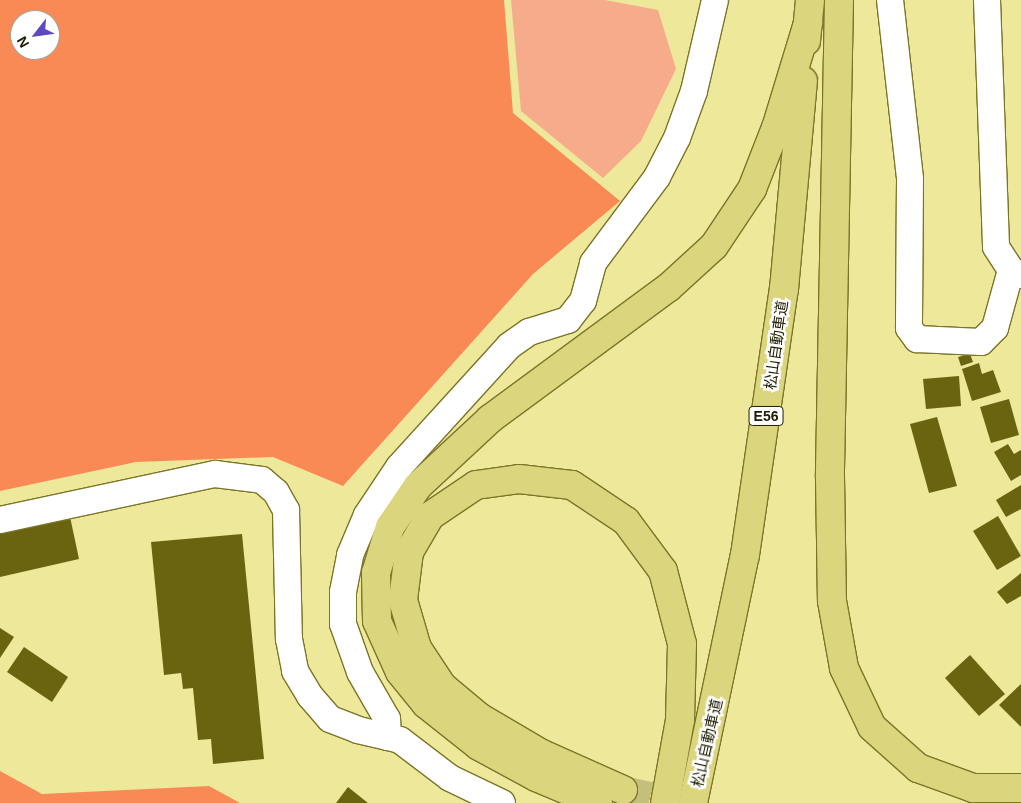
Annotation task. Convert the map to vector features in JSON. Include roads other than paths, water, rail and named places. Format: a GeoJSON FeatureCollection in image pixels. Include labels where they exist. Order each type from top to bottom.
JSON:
{"type":"FeatureCollection","features":[{"type":"Feature","properties":{"kind":"highway"},"geometry":{"type":"LineString","coordinates":[[839,0],[830,477],[832,601],[844,668],[872,727],[918,768],[973,788],[1021,788]]}},
{"type":"Feature","properties":{"kind":"highway"},"geometry":{"type":"LineString","coordinates":[[598,803],[536,777],[479,746],[426,704],[400,672],[377,621],[376,573],[390,527],[418,486],[490,419],[668,288],[714,246],[752,189],[777,125],[809,12]]}},
{"type":"Feature","properties":{"kind":"highway","name":"松山自動車道"},"geometry":{"type":"LineString","coordinates":[[693,803],[723,668],[751,516],[784,289],[809,12]]}},
{"type":"Feature","properties":{"kind":"highway"},"geometry":{"type":"LineString","coordinates":[[623,790],[542,754],[479,717],[442,686],[417,648],[402,600],[409,552],[430,516],[476,485],[520,478],[572,485],[626,521],[663,571],[682,644],[680,720],[665,803]]}},
{"type":"Feature","properties":{"kind":"street"},"geometry":{"type":"LineString","coordinates":[[684,66],[702,0]]}},
{"type":"Feature","properties":{"kind":"street"},"geometry":{"type":"LineString","coordinates":[[388,737],[387,719],[360,672],[343,624],[344,583],[350,555],[367,515],[399,467],[509,346],[529,332],[568,320],[583,301],[593,263],[657,178],[677,138],[694,91],[715,0]]}},
{"type":"Feature","properties":{"kind":"street"},"geometry":{"type":"LineString","coordinates":[[890,0],[910,178],[909,328],[916,339],[981,342],[995,328],[1016,273],[996,247],[987,0]]}},
{"type":"Feature","properties":{"kind":"street"},"geometry":{"type":"LineString","coordinates":[[0,520],[215,474],[262,480],[276,492],[286,510],[289,639],[295,671],[310,696],[330,719],[358,730],[400,740],[450,778],[502,803]]}},
{"type":"Feature","properties":{"kind":"tunnel"},"geometry":{"type":"LineString","coordinates":[[623,790],[682,803]]}}]}
